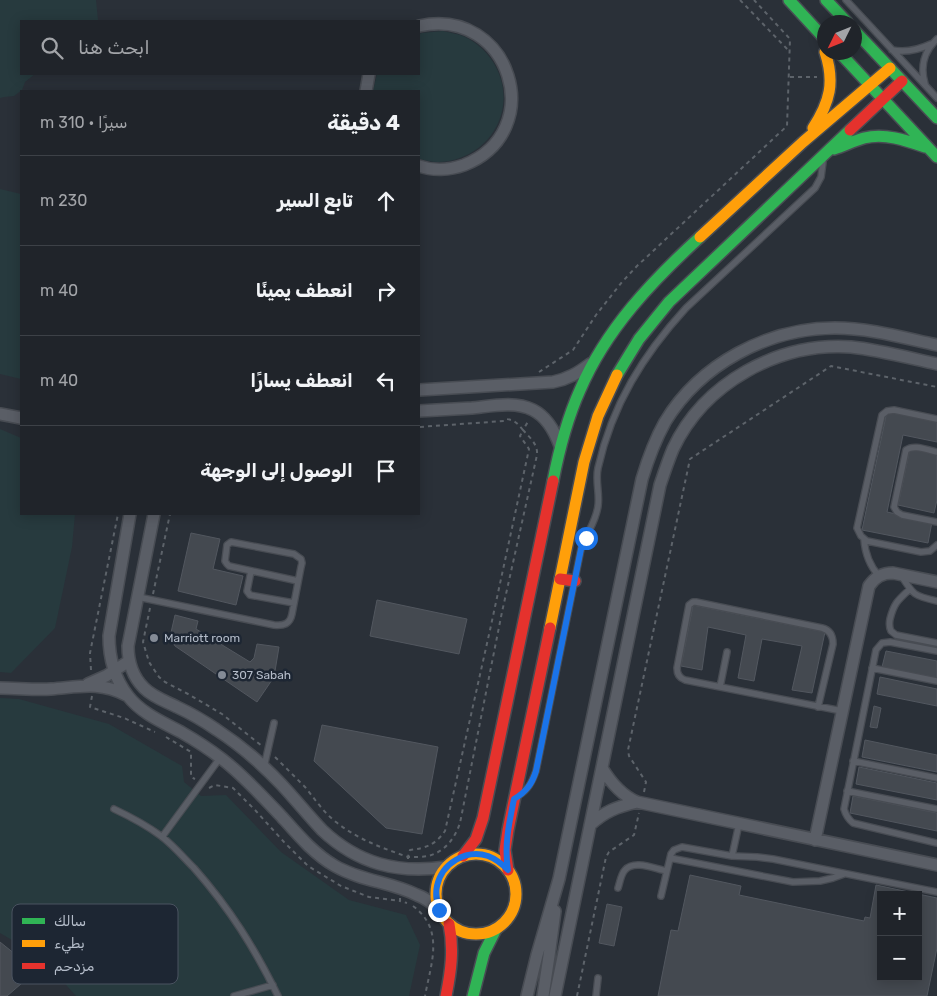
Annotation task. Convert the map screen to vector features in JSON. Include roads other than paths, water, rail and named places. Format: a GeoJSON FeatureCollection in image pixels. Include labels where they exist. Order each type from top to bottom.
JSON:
{"type":"FeatureCollection","features":[{"type":"Feature","properties":{"kind":"street"},"geometry":{"type":"LineString","coordinates":[[789,0],[816,28]]}},
{"type":"Feature","properties":{"kind":"street"},"geometry":{"type":"LineString","coordinates":[[826,0],[840,15]]}},
{"type":"Feature","properties":{"kind":"street"},"geometry":{"type":"LineString","coordinates":[[420,26],[448,24],[464,28],[479,36],[492,47],[502,60],[512,92],[511,109],[506,125],[498,140],[487,152],[473,161],[457,167],[441,170],[420,168]]}},
{"type":"Feature","properties":{"kind":"street"},"geometry":{"type":"LineString","coordinates":[[862,38],[937,118]]}},
{"type":"Feature","properties":{"kind":"street"},"geometry":{"type":"LineString","coordinates":[[803,142],[822,114],[828,98],[830,72],[827,60]]}},
{"type":"Feature","properties":{"kind":"street"},"geometry":{"type":"LineString","coordinates":[[846,60],[937,157]]}},
{"type":"Feature","properties":{"kind":"street"},"geometry":{"type":"LineString","coordinates":[[463,856],[476,839],[483,818],[560,446],[583,382],[617,326],[648,287],[803,142],[890,68]]}},
{"type":"Feature","properties":{"kind":"street"},"geometry":{"type":"LineString","coordinates":[[366,90],[369,75]]}},
{"type":"Feature","properties":{"kind":"street"},"geometry":{"type":"LineString","coordinates":[[508,870],[506,840],[584,462],[590,437],[610,388],[636,343],[676,296],[902,81]]}},
{"type":"Feature","properties":{"kind":"street"},"geometry":{"type":"LineString","coordinates":[[825,154],[863,138],[883,136],[928,147]]}},
{"type":"Feature","properties":{"kind":"street"},"geometry":{"type":"LineString","coordinates":[[527,996],[559,879],[642,479],[648,459],[665,423],[690,390],[704,377],[732,357],[756,344],[795,332],[835,328],[855,329],[937,345]]}},
{"type":"Feature","properties":{"kind":"street"},"geometry":{"type":"LineString","coordinates":[[555,996],[660,485],[666,466],[683,431],[694,415],[722,387],[755,366],[792,352],[811,348],[850,347],[937,364]]}},
{"type":"Feature","properties":{"kind":"street"},"geometry":{"type":"LineString","coordinates":[[420,390],[560,381],[580,372],[595,360]]}},
{"type":"Feature","properties":{"kind":"street"},"geometry":{"type":"LineString","coordinates":[[420,411],[507,405],[523,407],[534,410],[546,421],[560,446]]}},
{"type":"Feature","properties":{"kind":"street"},"geometry":{"type":"LineString","coordinates":[[0,414],[20,418]]}},
{"type":"Feature","properties":{"kind":"street"},"geometry":{"type":"LineString","coordinates":[[590,437],[605,440]]}},
{"type":"Feature","properties":{"kind":"street"},"geometry":{"type":"LineString","coordinates":[[130,515],[109,636],[109,648],[114,672],[128,696],[147,713],[196,741],[220,758],[252,785],[306,843],[324,859],[356,876],[418,895],[433,904],[449,924],[458,930],[472,934],[487,933],[504,923],[514,907],[516,897],[515,888],[508,870],[488,856],[471,854],[457,859],[446,867],[436,888],[439,910]]}},
{"type":"Feature","properties":{"kind":"street"},"geometry":{"type":"LineString","coordinates":[[154,515],[128,646],[130,662],[136,678],[150,693],[216,729],[249,754],[282,785],[330,838],[349,851],[370,861],[406,870],[446,867]]}},
{"type":"Feature","properties":{"kind":"street"},"geometry":{"type":"LineString","coordinates":[[815,840],[869,586],[873,580],[886,573],[937,582]]}},
{"type":"Feature","properties":{"kind":"street"},"geometry":{"type":"LineString","coordinates":[[560,579],[575,581]]}},
{"type":"Feature","properties":{"kind":"street"},"geometry":{"type":"LineString","coordinates":[[0,688],[48,689],[92,684],[130,662]]}},
{"type":"Feature","properties":{"kind":"street"},"geometry":{"type":"LineString","coordinates":[[92,684],[109,688],[128,696]]}},
{"type":"Feature","properties":{"kind":"street"},"geometry":{"type":"LineString","coordinates":[[602,768],[620,792],[628,799],[637,802],[937,865]]}},
{"type":"Feature","properties":{"kind":"street"},"geometry":{"type":"LineString","coordinates":[[590,825],[606,812],[637,802]]}},
{"type":"Feature","properties":{"kind":"street"},"geometry":{"type":"LineString","coordinates":[[542,996],[553,931],[559,879]]}},
{"type":"Feature","properties":{"kind":"street"},"geometry":{"type":"LineString","coordinates":[[446,996],[452,970],[453,951],[449,924]]}},
{"type":"Feature","properties":{"kind":"street"},"geometry":{"type":"LineString","coordinates":[[473,996],[482,956],[496,928]]}},
{"type":"Feature","properties":{"kind":"lane"},"geometry":{"type":"LineString","coordinates":[[846,0],[937,98]]}},
{"type":"Feature","properties":{"kind":"lane"},"geometry":{"type":"LineString","coordinates":[[891,50],[913,51],[931,44],[937,39]]}},
{"type":"Feature","properties":{"kind":"lane"},"geometry":{"type":"LineString","coordinates":[[926,86],[922,70],[925,55],[931,44]]}},
{"type":"Feature","properties":{"kind":"lane"},"geometry":{"type":"LineString","coordinates":[[514,799],[528,787],[536,771],[584,542],[596,516],[599,498],[597,471],[605,440],[625,392],[638,369],[668,327],[815,188],[821,177],[825,154]]}},
{"type":"Feature","properties":{"kind":"lane"},"geometry":{"type":"LineString","coordinates":[[937,420],[891,410],[882,416],[858,524],[858,532],[867,541],[921,552],[930,551],[937,545]]}},
{"type":"Feature","properties":{"kind":"lane"},"geometry":{"type":"LineString","coordinates":[[937,452],[914,447],[906,450],[894,507],[902,515],[937,522]]}},
{"type":"Feature","properties":{"kind":"lane"},"geometry":{"type":"LineString","coordinates":[[864,539],[868,561],[879,576]]}},
{"type":"Feature","properties":{"kind":"lane"},"geometry":{"type":"LineString","coordinates":[[138,597],[280,626],[286,624],[290,620],[294,603],[302,563],[300,559],[298,556],[234,542],[227,545],[226,558],[229,566],[298,581]]}},
{"type":"Feature","properties":{"kind":"lane"},"geometry":{"type":"LineString","coordinates":[[251,571],[247,591],[250,595],[294,603]]}},
{"type":"Feature","properties":{"kind":"lane"},"geometry":{"type":"LineString","coordinates":[[902,575],[910,589],[919,597],[937,601]]}},
{"type":"Feature","properties":{"kind":"lane"},"geometry":{"type":"LineString","coordinates":[[910,589],[894,606],[889,625],[891,631],[896,635],[937,643]]}},
{"type":"Feature","properties":{"kind":"lane"},"geometry":{"type":"LineString","coordinates":[[818,707],[833,644],[832,637],[828,631],[822,628],[694,602],[691,603],[688,608],[677,668],[678,674],[682,679],[842,712]]}},
{"type":"Feature","properties":{"kind":"lane"},"geometry":{"type":"LineString","coordinates":[[937,651],[886,642],[876,650],[844,809],[849,820],[853,823],[937,843]]}},
{"type":"Feature","properties":{"kind":"lane"},"geometry":{"type":"LineString","coordinates":[[720,687],[727,652]]}},
{"type":"Feature","properties":{"kind":"lane"},"geometry":{"type":"LineString","coordinates":[[872,668],[937,681]]}},
{"type":"Feature","properties":{"kind":"lane"},"geometry":{"type":"LineString","coordinates":[[264,768],[274,723]]}},
{"type":"Feature","properties":{"kind":"lane"},"geometry":{"type":"LineString","coordinates":[[162,837],[220,758]]}},
{"type":"Feature","properties":{"kind":"lane"},"geometry":{"type":"LineString","coordinates":[[853,761],[937,778]]}},
{"type":"Feature","properties":{"kind":"lane"},"geometry":{"type":"LineString","coordinates":[[847,791],[937,809]]}},
{"type":"Feature","properties":{"kind":"lane"},"geometry":{"type":"LineString","coordinates":[[114,809],[139,821],[162,837],[209,885],[248,939],[278,996]]}},
{"type":"Feature","properties":{"kind":"lane"},"geometry":{"type":"LineString","coordinates":[[732,856],[739,824]]}},
{"type":"Feature","properties":{"kind":"lane"},"geometry":{"type":"LineString","coordinates":[[661,896],[670,858],[674,850],[682,848],[732,856],[765,858],[937,892]]}},
{"type":"Feature","properties":{"kind":"lane"},"geometry":{"type":"LineString","coordinates":[[670,858],[793,882],[820,881],[845,873]]}},
{"type":"Feature","properties":{"kind":"lane"},"geometry":{"type":"LineString","coordinates":[[618,888],[624,870],[629,866],[640,865],[667,871]]}},
{"type":"Feature","properties":{"kind":"lane"},"geometry":{"type":"LineString","coordinates":[[596,996],[598,978]]}},
{"type":"Feature","properties":{"kind":"lane"},"geometry":{"type":"LineString","coordinates":[[234,996],[272,985]]}},
{"type":"Feature","properties":{"kind":"place","name":"Marriott room"},"geometry":{"type":"Point","coordinates":[154,638]}},
{"type":"Feature","properties":{"kind":"place","name":"307 Sabah"},"geometry":{"type":"Point","coordinates":[222,675]}}]}
